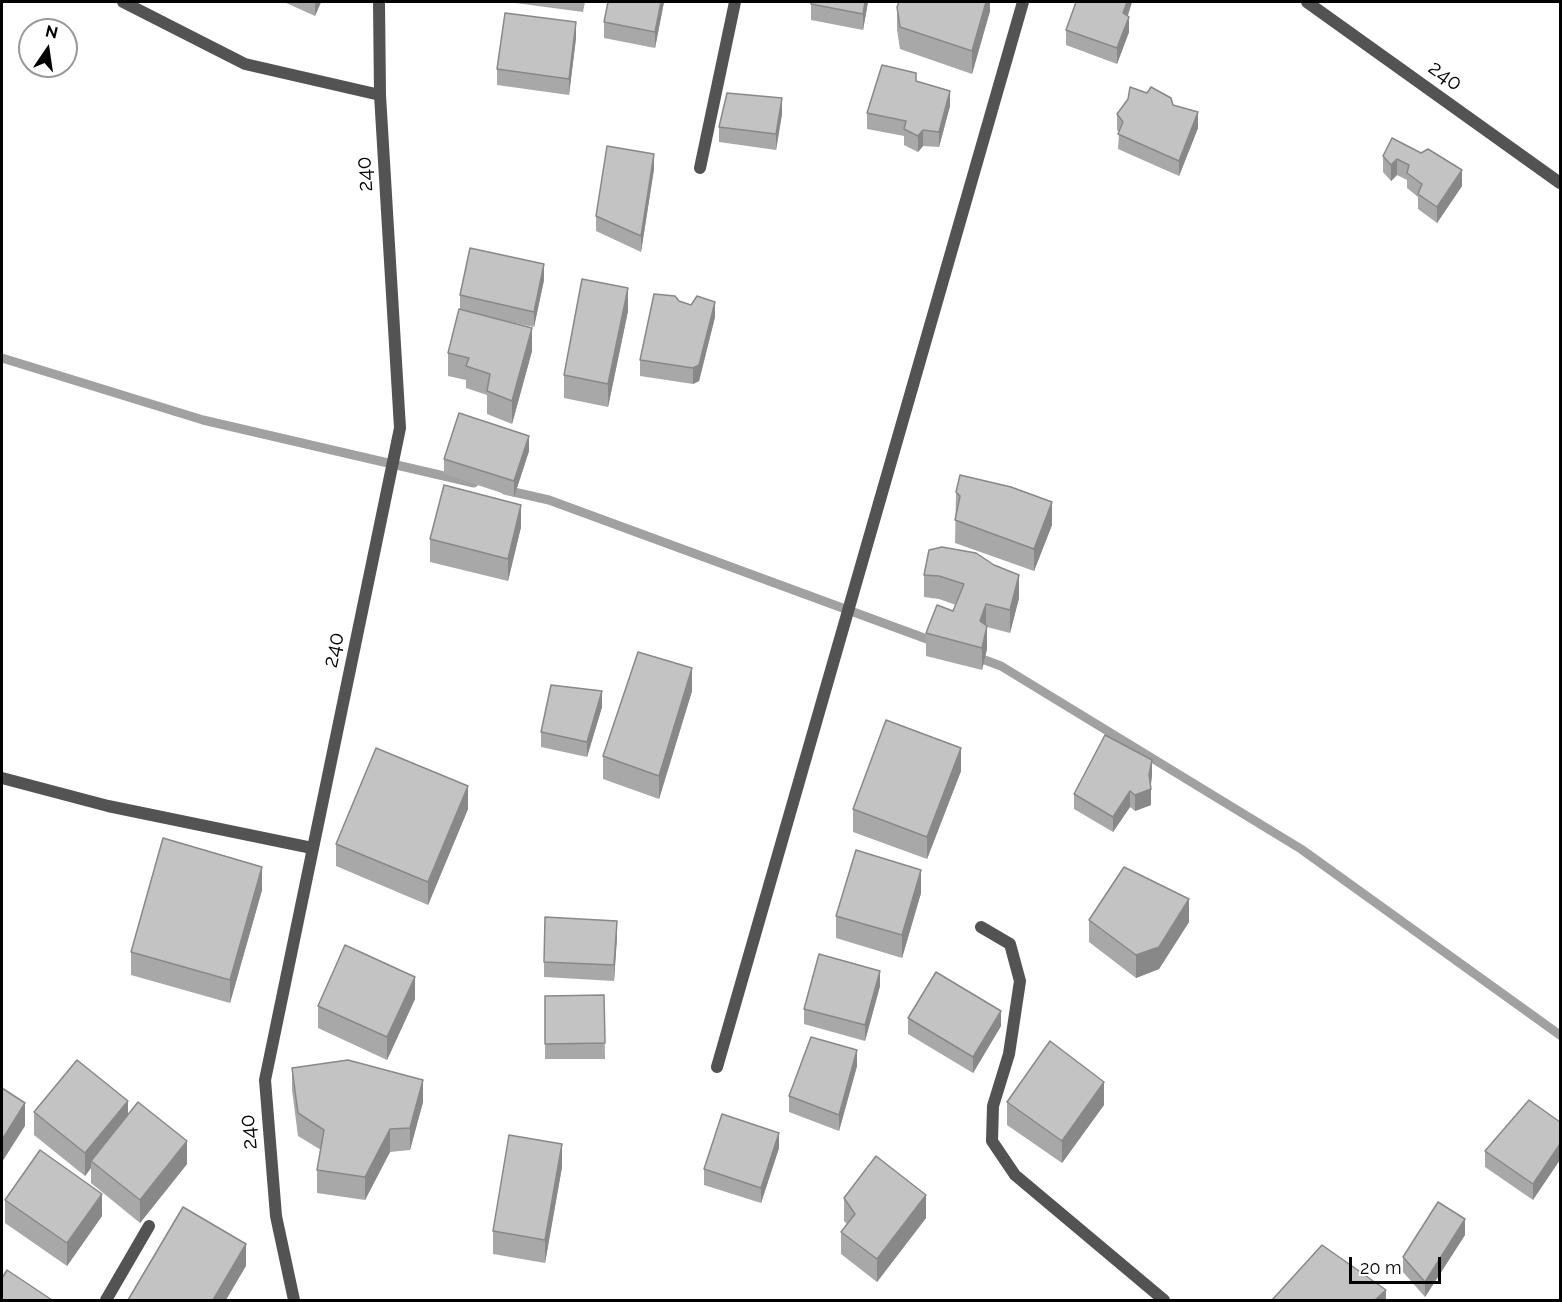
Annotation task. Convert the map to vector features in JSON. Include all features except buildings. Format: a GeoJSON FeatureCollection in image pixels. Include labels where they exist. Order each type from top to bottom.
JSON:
{"type":"FeatureCollection","features":[{"type":"Feature","properties":{"kind":"street"},"geometry":{"type":"LineString","coordinates":[[123,2],[245,64],[380,95]]}},
{"type":"Feature","properties":{"kind":"street","name":"240"},"geometry":{"type":"LineString","coordinates":[[294,1300],[276,1216],[265,1080],[400,428],[380,95],[379,2]]}},
{"type":"Feature","properties":{"kind":"street"},"geometry":{"type":"LineString","coordinates":[[700,168],[735,2]]}},
{"type":"Feature","properties":{"kind":"street"},"geometry":{"type":"LineString","coordinates":[[717,1067],[1023,2]]}},
{"type":"Feature","properties":{"kind":"street","name":"240"},"geometry":{"type":"LineString","coordinates":[[1307,2],[1560,183]]}},
{"type":"Feature","properties":{"kind":"street"},"geometry":{"type":"LineString","coordinates":[[2,778],[108,806],[312,848]]}},
{"type":"Feature","properties":{"kind":"street"},"geometry":{"type":"LineString","coordinates":[[981,927],[1010,944],[1020,981],[1009,1054],[993,1106],[992,1141],[1015,1175],[1164,1300]]}},
{"type":"Feature","properties":{"kind":"street"},"geometry":{"type":"LineString","coordinates":[[106,1300],[149,1226]]}},
{"type":"Feature","properties":{"kind":"waterway"},"geometry":{"type":"LineString","coordinates":[[2,358],[203,420],[474,483]]}},
{"type":"Feature","properties":{"kind":"waterway"},"geometry":{"type":"LineString","coordinates":[[505,490],[549,500],[935,642]]}},
{"type":"Feature","properties":{"kind":"waterway"},"geometry":{"type":"LineString","coordinates":[[974,656],[1001,666],[1301,849],[1560,1035]]}}]}
